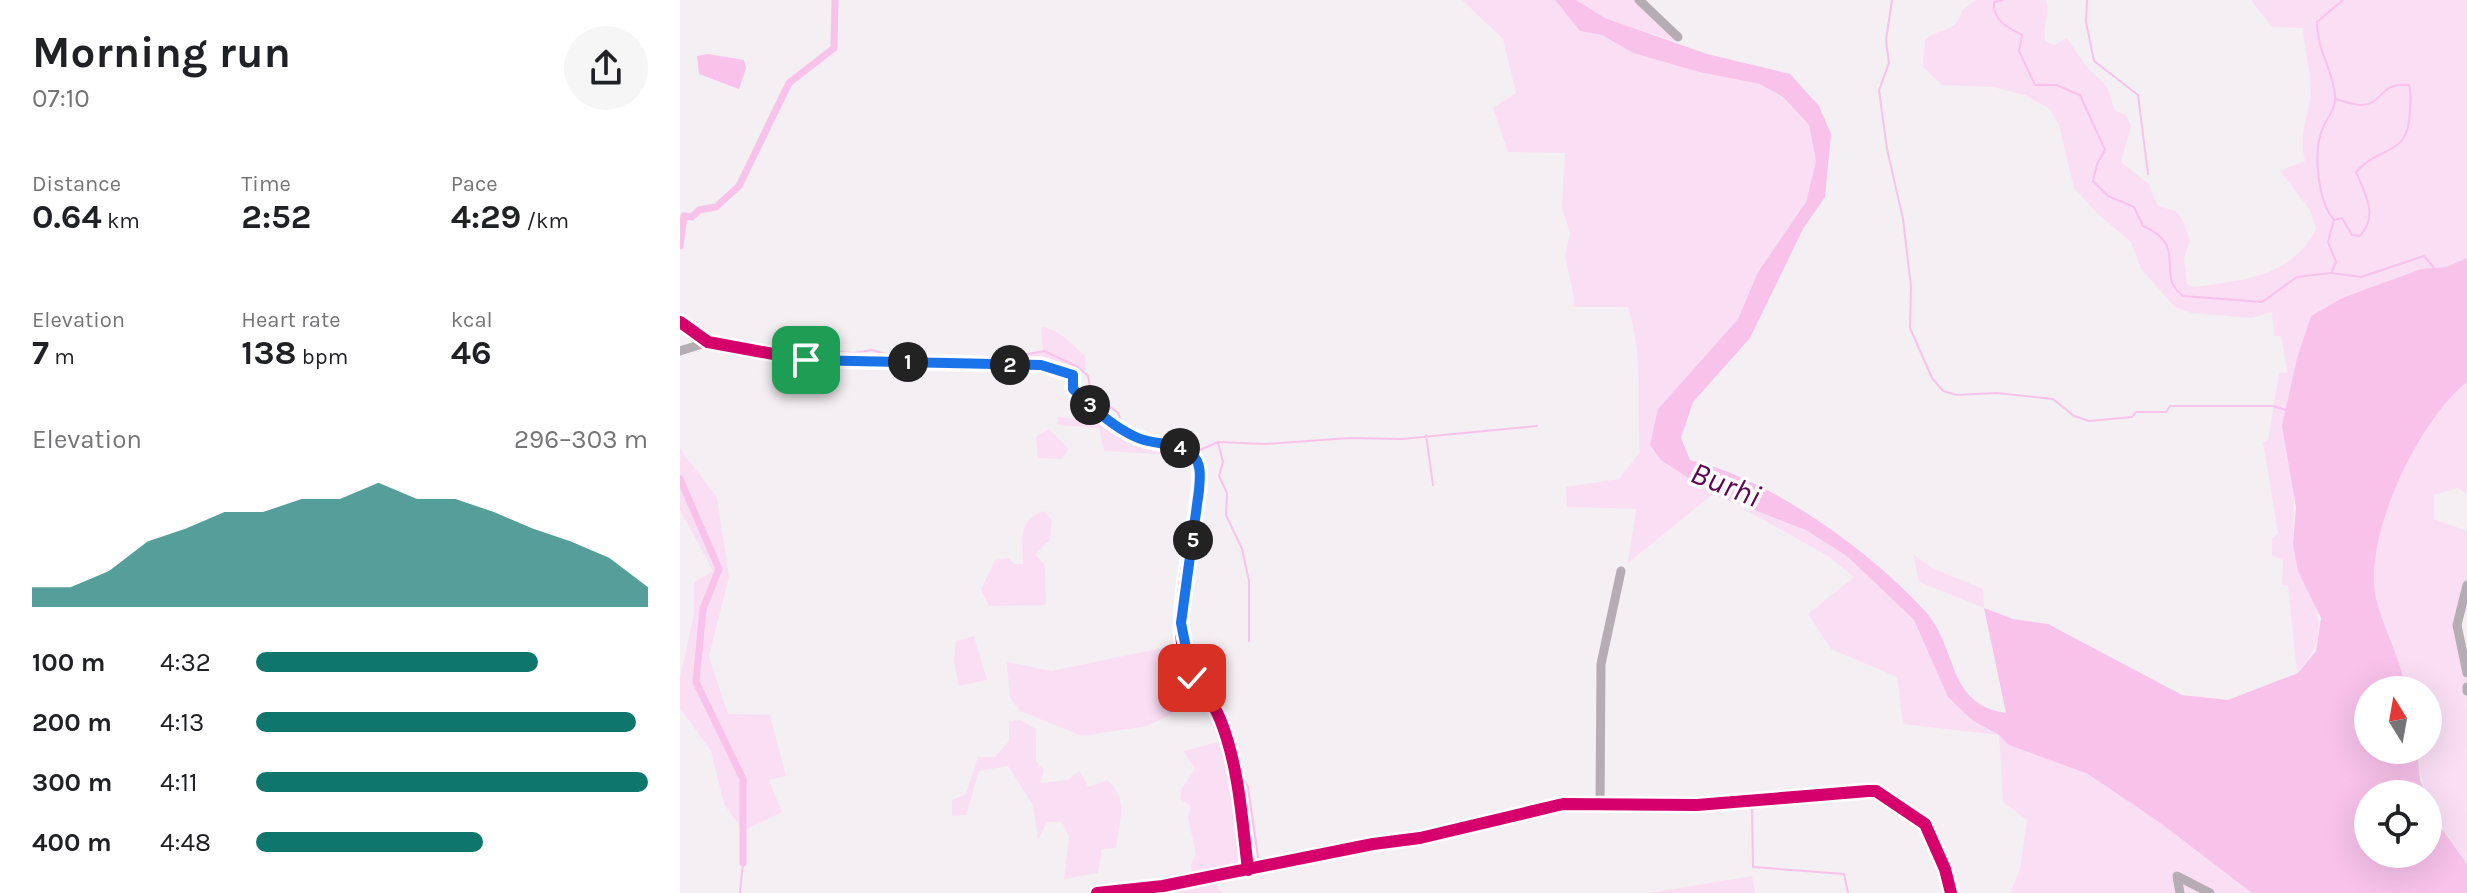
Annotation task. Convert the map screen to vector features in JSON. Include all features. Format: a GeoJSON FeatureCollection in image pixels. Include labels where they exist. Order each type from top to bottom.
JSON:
{"type":"FeatureCollection","features":[{"type":"Feature","properties":{"kind":"street"},"geometry":{"type":"LineString","coordinates":[[1639,0],[1678,37]]}},
{"type":"Feature","properties":{"kind":"street"},"geometry":{"type":"LineString","coordinates":[[680,322],[708,342],[806,360],[1041,365],[1063,370],[1073,375],[1073,389],[1115,424],[1139,439],[1187,450],[1194,456],[1200,469],[1199,490],[1182,613],[1182,644],[1192,678],[1219,716],[1241,811],[1248,870]]}},
{"type":"Feature","properties":{"kind":"street"},"geometry":{"type":"LineString","coordinates":[[680,351],[708,342]]}},
{"type":"Feature","properties":{"kind":"street"},"geometry":{"type":"LineString","coordinates":[[1600,806],[1601,664],[1621,571]]}},
{"type":"Feature","properties":{"kind":"street"},"geometry":{"type":"LineString","coordinates":[[2467,585],[2457,625],[2467,673]]}},
{"type":"Feature","properties":{"kind":"street"},"geometry":{"type":"LineString","coordinates":[[1097,893],[1163,886],[1373,844],[1420,838],[1563,804],[1697,805],[1876,791],[1925,824],[1945,869],[1951,893]]}},
{"type":"Feature","properties":{"kind":"street"},"geometry":{"type":"LineString","coordinates":[[2180,893],[2177,876],[2210,893]]}},
{"type":"Feature","properties":{"kind":"shaded area"},"geometry":{"type":"Polygon","coordinates":[[[1462,0],[1555,0],[1580,31],[1602,35],[1633,53],[1699,72],[1760,84],[1783,97],[1809,125],[1816,161],[1806,202],[1758,272],[1738,319],[1658,409],[1689,477],[1713,494],[1628,563],[1636,509],[1567,507],[1566,487],[1619,479],[1640,452],[1638,362],[1628,307],[1573,307],[1565,256],[1570,233],[1562,208],[1565,153],[1508,152],[1493,108],[1516,93],[1503,39],[1462,0]]]}},
{"type":"Feature","properties":{"kind":"shaded area"},"geometry":{"type":"Polygon","coordinates":[[[1576,0],[1639,0],[1678,37],[1674,41],[1605,18],[1576,0]]]}},
{"type":"Feature","properties":{"kind":"shaded area"},"geometry":{"type":"Polygon","coordinates":[[[1976,0],[2046,0],[2045,41],[2054,45],[2067,38],[2086,66],[2107,86],[2115,111],[2126,115],[2131,126],[2121,162],[2149,184],[2157,205],[2177,212],[2183,221],[2190,240],[2184,257],[2187,284],[2193,287],[2247,279],[2279,267],[2306,245],[2316,229],[2310,210],[2280,171],[2305,161],[2303,137],[2311,91],[2303,28],[2272,27],[2251,0],[2467,0],[2467,258],[2446,267],[2421,269],[2342,298],[2311,316],[2297,358],[2293,544],[2319,624],[2310,655],[2297,673],[2288,586],[2282,585],[2283,560],[2272,556],[2272,538],[2278,534],[2263,442],[2268,440],[2279,373],[2287,372],[2281,336],[2274,336],[2272,312],[2252,318],[2192,313],[2175,307],[2141,269],[2131,242],[2074,188],[2059,125],[2050,109],[2025,95],[1993,87],[1942,85],[1923,67],[1925,40],[1952,27],[1962,10],[1976,0]]]}},
{"type":"Feature","properties":{"kind":"shaded area"},"geometry":{"type":"Polygon","coordinates":[[[1041,327],[1059,334],[1085,356],[1086,370],[1073,375],[1063,370],[893,362],[892,356],[1017,356],[1043,351],[1041,327]]]}},
{"type":"Feature","properties":{"kind":"shaded area"},"geometry":{"type":"Polygon","coordinates":[[[2467,382],[2467,494],[2458,488],[2434,495],[2434,519],[2467,531],[2467,612],[2460,613],[2467,673],[2467,864],[2442,827],[2442,780],[2422,780],[2419,766],[2442,764],[2442,676],[2402,676],[2380,613],[2374,577],[2385,515],[2398,483],[2430,423],[2467,382]]]}},
{"type":"Feature","properties":{"kind":"shaded area"},"geometry":{"type":"Polygon","coordinates":[[[1058,417],[1115,424],[1194,456],[1104,451],[1099,428],[1057,425],[1058,417]]]}},
{"type":"Feature","properties":{"kind":"shaded area"},"geometry":{"type":"Polygon","coordinates":[[[1049,429],[1069,449],[1062,459],[1038,458],[1036,437],[1049,429]]]}},
{"type":"Feature","properties":{"kind":"shaded area"},"geometry":{"type":"Polygon","coordinates":[[[680,449],[717,497],[729,577],[709,656],[728,714],[770,715],[786,776],[769,780],[782,812],[743,831],[724,804],[711,751],[680,708],[680,678],[694,614],[694,582],[713,571],[680,510],[680,449]]]}},
{"type":"Feature","properties":{"kind":"shaded area"},"geometry":{"type":"Polygon","coordinates":[[[1744,509],[1772,514],[1806,530],[1848,557],[1914,620],[1935,667],[1972,720],[1999,735],[1903,724],[1897,677],[1831,649],[1808,614],[1854,577],[1828,556],[1744,509]]]}},
{"type":"Feature","properties":{"kind":"shaded area"},"geometry":{"type":"Polygon","coordinates":[[[1043,511],[1052,519],[1050,540],[1035,554],[1045,565],[1046,605],[989,606],[981,590],[995,560],[1009,558],[1014,564],[1023,564],[1025,526],[1043,511]]]}},
{"type":"Feature","properties":{"kind":"shaded area"},"geometry":{"type":"Polygon","coordinates":[[[1913,554],[1932,568],[1983,589],[1984,608],[1919,582],[1913,554]]]}},
{"type":"Feature","properties":{"kind":"shaded area"},"geometry":{"type":"Polygon","coordinates":[[[974,636],[987,680],[959,686],[954,661],[956,641],[974,636]]]}},
{"type":"Feature","properties":{"kind":"shaded area"},"geometry":{"type":"Polygon","coordinates":[[[1182,644],[1192,678],[1172,714],[1147,726],[1082,736],[1020,711],[1010,698],[1007,662],[1051,671],[1182,644]]]}},
{"type":"Feature","properties":{"kind":"shaded area"},"geometry":{"type":"Polygon","coordinates":[[[1020,720],[1036,729],[1036,761],[1044,770],[1040,783],[1067,780],[1080,771],[1088,787],[1107,780],[1119,795],[1121,811],[1116,848],[1102,849],[1098,873],[1064,879],[1069,837],[1062,822],[1047,822],[1038,840],[1033,805],[1008,766],[979,771],[966,815],[952,816],[952,800],[966,794],[978,757],[995,757],[1009,741],[1009,722],[1020,720]]]}},
{"type":"Feature","properties":{"kind":"shaded area"},"geometry":{"type":"Polygon","coordinates":[[[1999,735],[2009,745],[2088,774],[2159,822],[2252,893],[2010,893],[2020,869],[2027,820],[2003,802],[1999,735]]]}},
{"type":"Feature","properties":{"kind":"shaded area"},"geometry":{"type":"Polygon","coordinates":[[[1226,740],[1248,870],[1210,876],[1222,893],[1111,893],[1192,881],[1191,864],[1196,854],[1188,817],[1191,806],[1180,799],[1182,788],[1195,769],[1183,751],[1226,740]]]}},
{"type":"Feature","properties":{"kind":"shaded area"},"geometry":{"type":"Polygon","coordinates":[[[1752,876],[1755,893],[1648,893],[1752,876]]]}},
{"type":"Feature","properties":{"kind":"water","name":"Burhi"},"geometry":{"type":"Polygon","coordinates":[[[1555,0],[1576,0],[1605,18],[1707,54],[1790,74],[1819,106],[1831,134],[1825,197],[1803,229],[1750,338],[1693,402],[1681,438],[1690,460],[1752,483],[1816,519],[1901,587],[1935,625],[1962,686],[1986,708],[2006,713],[1984,608],[2013,619],[2048,624],[2182,695],[2228,700],[2298,673],[2316,651],[2321,618],[2298,571],[2293,544],[2296,507],[2282,426],[2297,358],[2311,316],[2342,298],[2421,269],[2446,267],[2467,258],[2467,382],[2430,423],[2413,452],[2385,515],[2377,547],[2374,577],[2377,602],[2402,676],[2354,676],[2354,764],[2418,764],[2420,780],[2354,780],[2354,868],[2442,868],[2442,829],[2467,864],[2467,893],[2252,893],[2159,822],[2088,774],[2009,745],[1999,735],[1972,720],[1948,697],[1914,620],[1848,557],[1806,530],[1713,494],[1661,460],[1650,445],[1658,409],[1738,319],[1758,272],[1806,202],[1816,161],[1809,125],[1783,97],[1760,84],[1699,72],[1633,53],[1602,35],[1580,31],[1555,0]]]}},
{"type":"Feature","properties":{"kind":"water"},"geometry":{"type":"Polygon","coordinates":[[[708,54],[744,60],[746,68],[739,89],[699,74],[697,56],[708,54]]]}},
{"type":"Feature","properties":{"kind":"waterway"},"geometry":{"type":"LineString","coordinates":[[680,246],[684,216],[692,217],[699,210],[716,207],[739,186],[789,83],[834,48],[835,0]]}},
{"type":"Feature","properties":{"kind":"waterway"},"geometry":{"type":"LineString","coordinates":[[1892,0],[1886,40],[1889,63],[1879,90],[1887,149],[1903,219],[1911,287],[1910,328],[1932,378],[1943,391],[1957,395],[1997,393],[2053,399],[2074,416],[2089,421],[2132,417],[2136,412],[2166,412],[2170,406],[2273,406],[2286,410]]}},
{"type":"Feature","properties":{"kind":"waterway"},"geometry":{"type":"LineString","coordinates":[[2003,0],[1994,2],[1994,9],[2002,23],[2022,35],[2019,51],[2035,85],[2056,85],[2080,95],[2105,150],[2097,164],[2093,181],[2108,196],[2134,207],[2143,226],[2165,242],[2169,251],[2171,279],[2183,296],[2262,302],[2297,277],[2331,273],[2361,277],[2424,256],[2434,268]]}},
{"type":"Feature","properties":{"kind":"waterway"},"geometry":{"type":"LineString","coordinates":[[2087,0],[2086,22],[2094,61],[2138,95],[2148,174]]}},
{"type":"Feature","properties":{"kind":"waterway"},"geometry":{"type":"LineString","coordinates":[[2332,271],[2336,262],[2328,242],[2334,220],[2321,190],[2318,151],[2335,95],[2317,22],[2343,0]]}},
{"type":"Feature","properties":{"kind":"waterway"},"geometry":{"type":"LineString","coordinates":[[2334,220],[2342,218],[2352,235],[2360,236],[2366,228],[2368,204],[2356,172],[2405,136],[2410,91],[2409,85],[2392,87],[2374,101],[2362,105],[2335,99]]}},
{"type":"Feature","properties":{"kind":"waterway"},"geometry":{"type":"LineString","coordinates":[[802,350],[854,353],[872,350],[892,356],[1017,356],[1044,351],[1078,367],[1088,376],[1091,392],[1118,413],[1123,425]]}},
{"type":"Feature","properties":{"kind":"waterway"},"geometry":{"type":"LineString","coordinates":[[1203,465],[1200,450],[1218,442],[1265,444],[1349,438],[1402,439],[1537,426]]}},
{"type":"Feature","properties":{"kind":"waterway"},"geometry":{"type":"LineString","coordinates":[[1426,435],[1433,485]]}},
{"type":"Feature","properties":{"kind":"waterway"},"geometry":{"type":"LineString","coordinates":[[1218,443],[1223,462],[1219,476],[1227,493],[1226,515],[1242,549],[1249,581],[1249,641]]}},
{"type":"Feature","properties":{"kind":"waterway"},"geometry":{"type":"LineString","coordinates":[[680,479],[719,569],[703,609],[696,682],[743,779],[743,863]]}},
{"type":"Feature","properties":{"kind":"waterway"},"geometry":{"type":"LineString","coordinates":[[1185,627],[1203,495]]}},
{"type":"Feature","properties":{"kind":"waterway"},"geometry":{"type":"LineString","coordinates":[[1186,641],[1194,666]]}},
{"type":"Feature","properties":{"kind":"waterway"},"geometry":{"type":"LineString","coordinates":[[1239,770],[1248,787],[1259,864]]}},
{"type":"Feature","properties":{"kind":"waterway"},"geometry":{"type":"LineString","coordinates":[[1752,808],[1753,867],[1844,874],[1848,893]]}},
{"type":"Feature","properties":{"kind":"waterway"},"geometry":{"type":"LineString","coordinates":[[740,893],[743,863]]}},
{"type":"Feature","properties":{"kind":"cycle path"},"geometry":{"type":"LineString","coordinates":[[680,322],[708,342],[806,360],[1041,365],[1073,375],[1073,389],[1120,429],[1138,438],[1181,447],[1192,454],[1200,476],[1184,589],[1182,643],[1193,675],[1220,719],[1232,755],[1248,870]]}},
{"type":"Feature","properties":{"kind":"cycle path"},"geometry":{"type":"LineString","coordinates":[[1097,893],[1163,886],[1373,844],[1420,838],[1563,804],[1697,805],[1868,791],[1876,791],[1925,824],[1945,869],[1951,893]]}},
{"type":"Feature","properties":{"kind":"route"},"geometry":{"type":"LineString","coordinates":[[806,360],[1041,365],[1063,370],[1073,375],[1073,389],[1115,424],[1139,439],[1187,450],[1200,469],[1181,623],[1182,644],[1192,678]]}}]}
